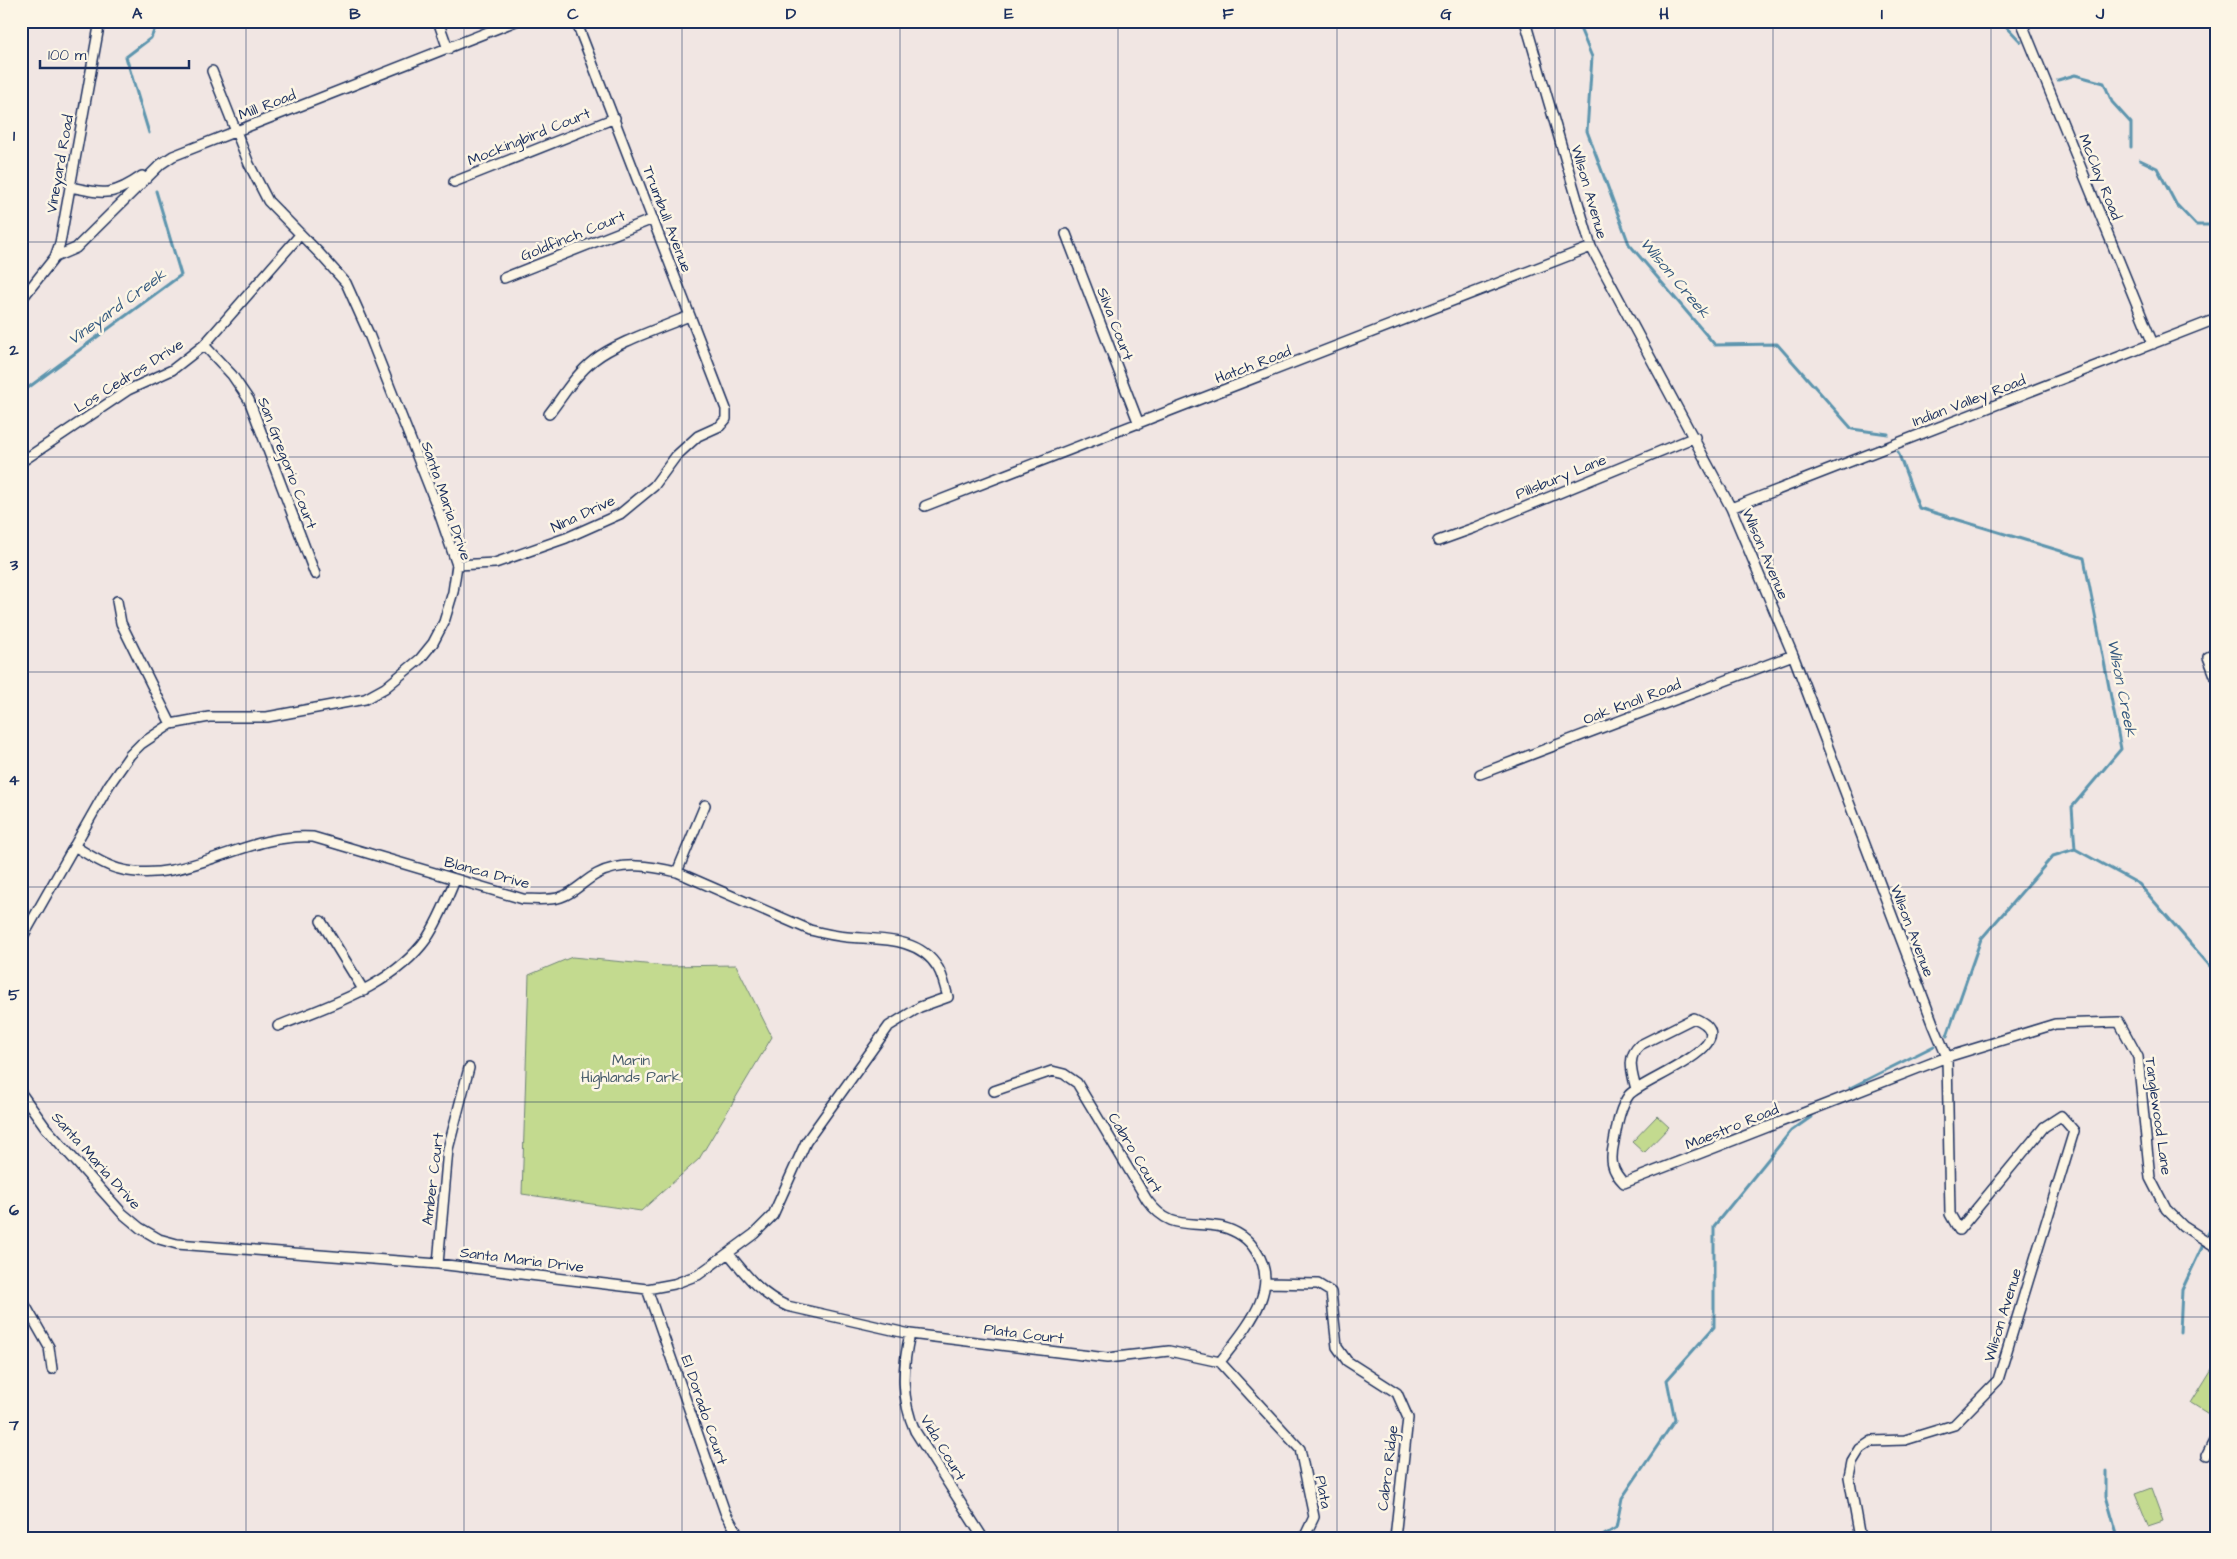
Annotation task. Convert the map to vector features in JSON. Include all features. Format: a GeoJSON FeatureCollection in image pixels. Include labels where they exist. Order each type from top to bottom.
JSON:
{"type":"FeatureCollection","features":[{"type":"Feature","properties":{"kind":"street","name":"Vineyard Road"},"geometry":{"type":"LineString","coordinates":[[21,300],[55,256],[60,243],[100,21]]}},
{"type":"Feature","properties":{"kind":"street"},"geometry":{"type":"LineString","coordinates":[[438,21],[448,49]]}},
{"type":"Feature","properties":{"kind":"street","name":"Mill Road"},"geometry":{"type":"LineString","coordinates":[[55,256],[76,248],[160,164],[173,156],[516,21]]}},
{"type":"Feature","properties":{"kind":"street","name":"Trumbull Avenue"},"geometry":{"type":"LineString","coordinates":[[576,21],[726,409],[726,419],[720,426]]}},
{"type":"Feature","properties":{"kind":"street","name":"Wilson Avenue"},"geometry":{"type":"LineString","coordinates":[[1525,21],[1591,247],[1695,437],[1731,508],[1793,655],[1947,1056],[1950,1214],[1958,1230],[2044,1127],[2061,1116],[2074,1131],[1998,1380],[1954,1425],[1905,1440],[1872,1442],[1860,1449],[1852,1462],[1849,1477],[1860,1538]]}},
{"type":"Feature","properties":{"kind":"street","name":"McClay Road"},"geometry":{"type":"LineString","coordinates":[[2021,21],[2153,344]]}},
{"type":"Feature","properties":{"kind":"street","name":"Santa Maria Drive"},"geometry":{"type":"LineString","coordinates":[[21,940],[109,785],[130,755],[141,744],[171,724],[209,717],[267,717],[365,699],[385,688],[420,659],[433,643],[444,622],[453,592],[457,565],[433,495],[368,332],[346,283],[268,201],[249,164],[212,71]]}},
{"type":"Feature","properties":{"kind":"street","name":"Mockingbird Court"},"geometry":{"type":"LineString","coordinates":[[454,182],[615,118]]}},
{"type":"Feature","properties":{"kind":"street"},"geometry":{"type":"LineString","coordinates":[[70,187],[102,194],[117,191],[160,164]]}},
{"type":"Feature","properties":{"kind":"street","name":"Goldfinch Court"},"geometry":{"type":"LineString","coordinates":[[504,278],[653,219]]}},
{"type":"Feature","properties":{"kind":"street","name":"Silva Court"},"geometry":{"type":"LineString","coordinates":[[1066,234],[1139,424]]}},
{"type":"Feature","properties":{"kind":"street","name":"Los Cedros Drive"},"geometry":{"type":"LineString","coordinates":[[21,462],[128,390],[172,370],[204,345],[300,235]]}},
{"type":"Feature","properties":{"kind":"street","name":"Hatch Road"},"geometry":{"type":"LineString","coordinates":[[925,506],[1591,247]]}},
{"type":"Feature","properties":{"kind":"street"},"geometry":{"type":"LineString","coordinates":[[548,414],[575,379],[595,359],[610,350],[689,316]]}},
{"type":"Feature","properties":{"kind":"street","name":"Indian Valley Road"},"geometry":{"type":"LineString","coordinates":[[1731,508],[2216,319]]}},
{"type":"Feature","properties":{"kind":"street","name":"San Gregorio Court"},"geometry":{"type":"LineString","coordinates":[[204,345],[232,375],[249,400],[315,574]]}},
{"type":"Feature","properties":{"kind":"street","name":"Nina Drive"},"geometry":{"type":"LineString","coordinates":[[457,565],[495,563],[566,538],[620,514],[654,486],[676,456],[698,436],[720,426]]}},
{"type":"Feature","properties":{"kind":"street","name":"Pillsbury Lane"},"geometry":{"type":"LineString","coordinates":[[1438,541],[1695,437]]}},
{"type":"Feature","properties":{"kind":"street"},"geometry":{"type":"LineString","coordinates":[[117,601],[121,623],[171,724]]}},
{"type":"Feature","properties":{"kind":"street"},"geometry":{"type":"LineString","coordinates":[[2216,653],[2208,656],[2216,678]]}},
{"type":"Feature","properties":{"kind":"street","name":"Oak Knoll Road"},"geometry":{"type":"LineString","coordinates":[[1480,774],[1793,655]]}},
{"type":"Feature","properties":{"kind":"street"},"geometry":{"type":"LineString","coordinates":[[677,872],[705,805]]}},
{"type":"Feature","properties":{"kind":"street","name":"Blanca Drive"},"geometry":{"type":"LineString","coordinates":[[74,846],[118,869],[157,873],[174,870],[263,841],[298,836],[313,838],[523,899],[547,900],[562,897],[598,874],[617,867],[646,866],[677,872],[810,930],[830,935],[891,940],[906,944],[926,954],[938,968],[948,997]]}},
{"type":"Feature","properties":{"kind":"street"},"geometry":{"type":"LineString","coordinates":[[278,1026],[364,991],[402,963],[426,939],[440,914],[455,880]]}},
{"type":"Feature","properties":{"kind":"street"},"geometry":{"type":"LineString","coordinates":[[321,921],[364,991]]}},
{"type":"Feature","properties":{"kind":"street","name":"Santa Maria Drive"},"geometry":{"type":"LineString","coordinates":[[21,1093],[46,1128],[122,1213],[140,1228],[158,1239],[177,1244],[438,1264],[646,1289],[674,1284],[698,1275],[730,1254],[754,1234],[773,1215],[806,1142],[889,1026],[920,1007],[948,997]]}},
{"type":"Feature","properties":{"kind":"street","name":"Maestro Road"},"geometry":{"type":"LineString","coordinates":[[1636,1089],[1631,1071],[1631,1057],[1634,1050],[1640,1045],[1694,1018],[1703,1022],[1710,1031],[1710,1041],[1702,1050],[1636,1089],[1622,1106],[1611,1155],[1612,1167],[1616,1175],[1624,1183],[1947,1056]]}},
{"type":"Feature","properties":{"kind":"street","name":"Tanglewood Lane"},"geometry":{"type":"LineString","coordinates":[[1947,1056],[2055,1024],[2119,1022],[2138,1057],[2150,1178],[2166,1208],[2190,1231],[2216,1247]]}},
{"type":"Feature","properties":{"kind":"street","name":"Amber Court"},"geometry":{"type":"LineString","coordinates":[[438,1264],[448,1149],[469,1068]]}},
{"type":"Feature","properties":{"kind":"street","name":"Cabro Court"},"geometry":{"type":"LineString","coordinates":[[994,1091],[1052,1071],[1070,1077],[1077,1083],[1160,1216],[1169,1220],[1222,1227],[1239,1233],[1252,1245],[1263,1261],[1266,1284],[1260,1304],[1220,1362]]}},
{"type":"Feature","properties":{"kind":"street","name":"Plata Court"},"geometry":{"type":"LineString","coordinates":[[730,1254],[744,1273],[770,1298],[787,1306],[910,1334],[1106,1358],[1169,1350],[1220,1362]]}},
{"type":"Feature","properties":{"kind":"street","name":"Cabro Ridge"},"geometry":{"type":"LineString","coordinates":[[1266,1284],[1318,1284],[1331,1292],[1337,1347],[1347,1361],[1397,1393],[1408,1418],[1395,1538]]}},
{"type":"Feature","properties":{"kind":"street","name":"El Dorado Court"},"geometry":{"type":"LineString","coordinates":[[646,1289],[726,1512],[740,1538]]}},
{"type":"Feature","properties":{"kind":"street"},"geometry":{"type":"LineString","coordinates":[[21,1298],[49,1347],[52,1369]]}},
{"type":"Feature","properties":{"kind":"street","name":"Vida Court"},"geometry":{"type":"LineString","coordinates":[[910,1334],[905,1356],[904,1388],[908,1416],[915,1431],[982,1538]]}},
{"type":"Feature","properties":{"kind":"street","name":"Plata"},"geometry":{"type":"LineString","coordinates":[[1220,1362],[1300,1449],[1314,1516],[1304,1538]]}},
{"type":"Feature","properties":{"kind":"street"},"geometry":{"type":"LineString","coordinates":[[2207,1455],[2216,1437]]}},
{"type":"Feature","properties":{"kind":"green space","name":"Marin Highlands Park"},"geometry":{"type":"Polygon","coordinates":[[[572,957],[666,966],[736,965],[772,1037],[699,1159],[641,1211],[522,1194],[529,975],[572,957]]]}},
{"type":"Feature","properties":{"kind":"green space"},"geometry":{"type":"Polygon","coordinates":[[[1657,1116],[1669,1127],[1644,1153],[1632,1142],[1657,1116]]]}},
{"type":"Feature","properties":{"kind":"green space"},"geometry":{"type":"Polygon","coordinates":[[[2215,1364],[2216,1405],[2210,1415],[2191,1403],[2215,1364]]]}},
{"type":"Feature","properties":{"kind":"green space"},"geometry":{"type":"Polygon","coordinates":[[[2151,1488],[2163,1521],[2148,1526],[2135,1494],[2151,1488]]]}},
{"type":"Feature","properties":{"kind":"waterway","name":"Vineyard Creek"},"geometry":{"type":"LineString","coordinates":[[149,133],[126,57],[151,38],[158,21]]}},
{"type":"Feature","properties":{"kind":"waterway","name":"Wilson Creek"},"geometry":{"type":"LineString","coordinates":[[1577,21],[1592,57],[1587,131],[1629,244],[1715,345],[1777,344],[1852,429],[1888,434]]}},
{"type":"Feature","properties":{"kind":"waterway"},"geometry":{"type":"LineString","coordinates":[[1986,21],[2003,23],[2021,42]]}},
{"type":"Feature","properties":{"kind":"waterway"},"geometry":{"type":"LineString","coordinates":[[2058,80],[2075,75],[2104,83],[2112,102],[2131,123],[2131,147]]}},
{"type":"Feature","properties":{"kind":"waterway"},"geometry":{"type":"LineString","coordinates":[[2140,160],[2157,168],[2176,204],[2196,225],[2216,225]]}},
{"type":"Feature","properties":{"kind":"waterway","name":"Vineyard Creek"},"geometry":{"type":"LineString","coordinates":[[21,393],[181,275],[156,191]]}},
{"type":"Feature","properties":{"kind":"waterway","name":"Wilson Creek"},"geometry":{"type":"LineString","coordinates":[[1898,452],[1919,508],[2084,558],[2121,749],[2072,807],[2075,849],[2139,884],[2216,973]]}},
{"type":"Feature","properties":{"kind":"waterway"},"geometry":{"type":"LineString","coordinates":[[1947,1036],[1981,939],[2053,856],[2075,849]]}},
{"type":"Feature","properties":{"kind":"waterway"},"geometry":{"type":"LineString","coordinates":[[1850,1088],[1934,1046]]}},
{"type":"Feature","properties":{"kind":"waterway"},"geometry":{"type":"LineString","coordinates":[[1599,1538],[1616,1528],[1622,1498],[1675,1420],[1667,1380],[1714,1327],[1714,1226],[1791,1131],[1811,1117]]}},
{"type":"Feature","properties":{"kind":"waterway"},"geometry":{"type":"LineString","coordinates":[[2180,1332],[2182,1290],[2216,1217]]}},
{"type":"Feature","properties":{"kind":"waterway"},"geometry":{"type":"LineString","coordinates":[[2106,1471],[2106,1496],[2118,1538]]}}]}
